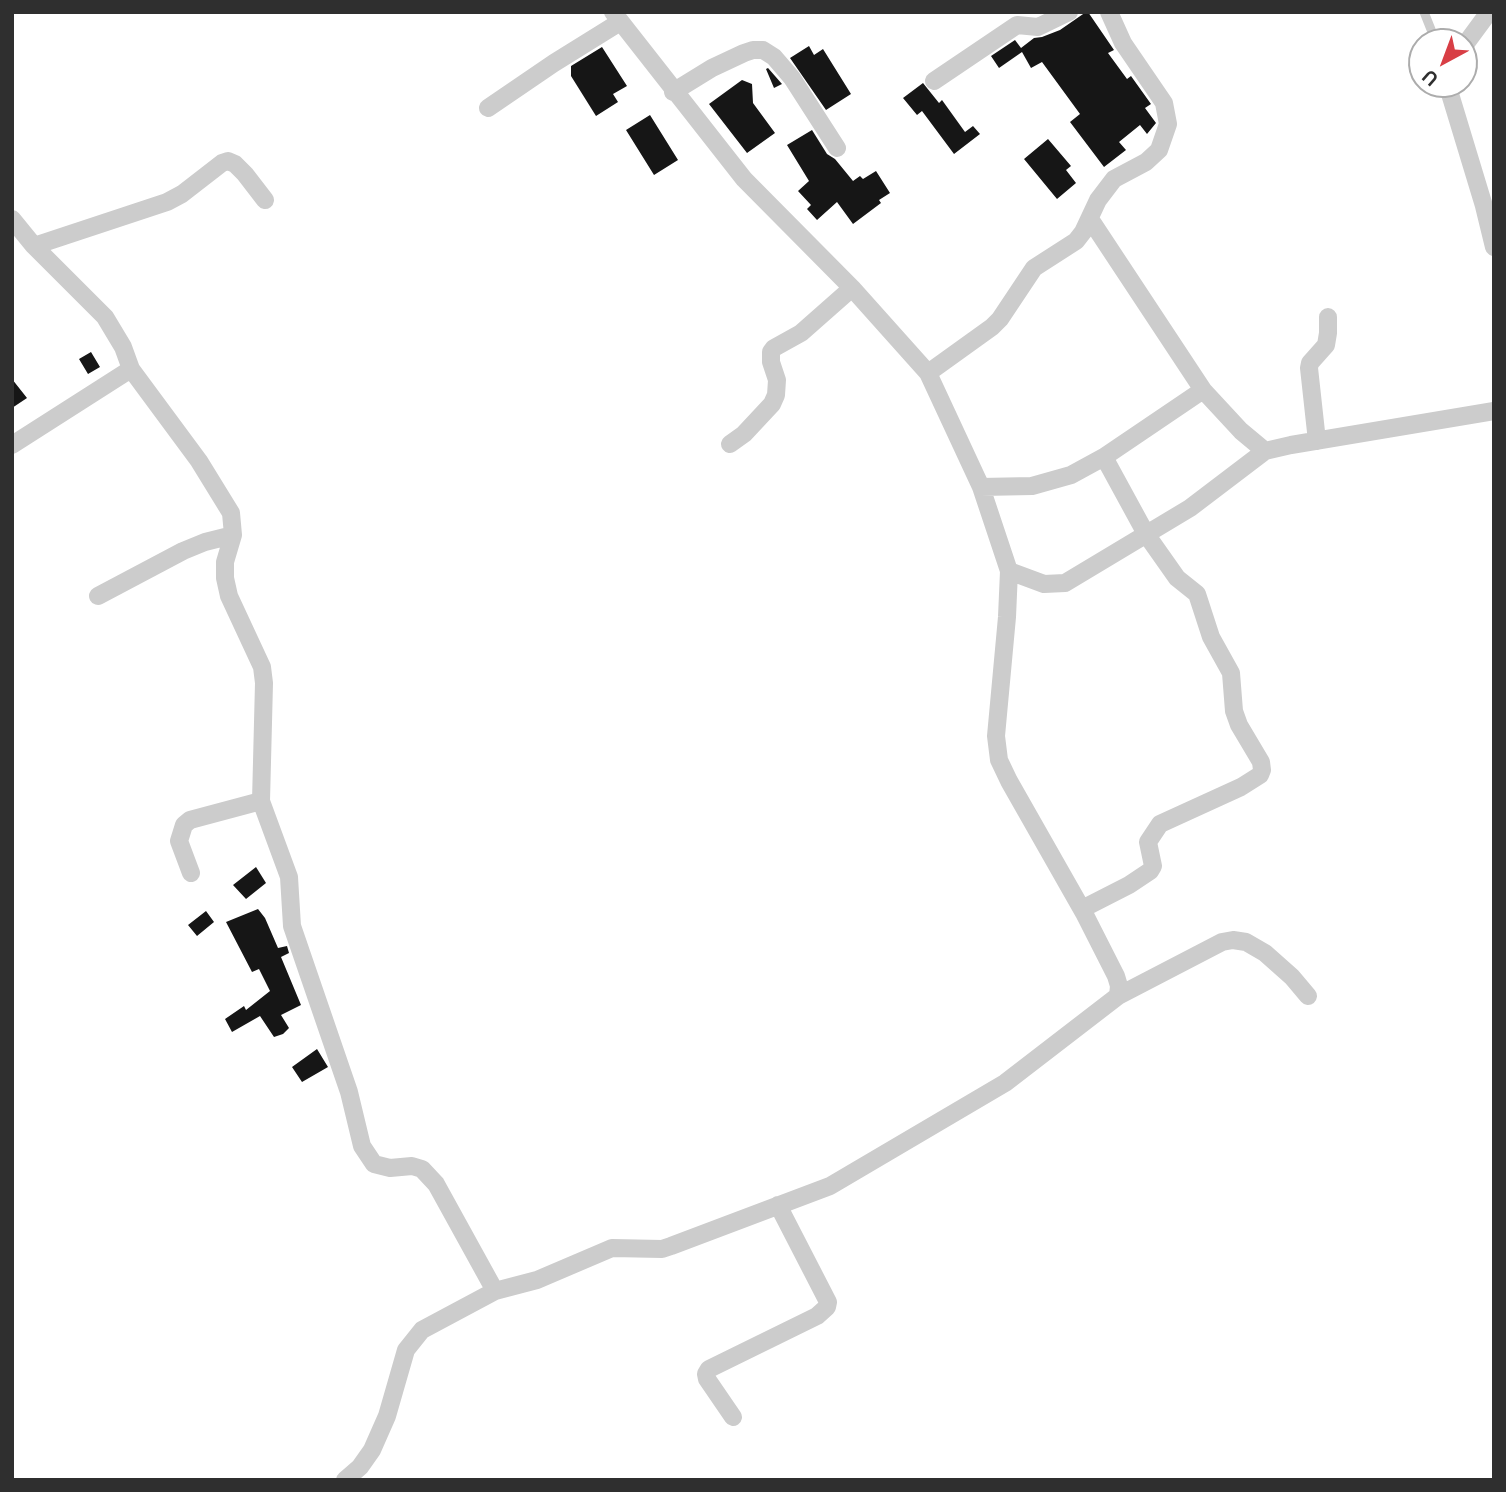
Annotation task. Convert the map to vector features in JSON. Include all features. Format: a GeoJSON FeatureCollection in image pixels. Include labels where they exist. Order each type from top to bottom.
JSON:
{"type":"FeatureCollection","features":[{"type":"Feature","properties":{"kind":"street"},"geometry":{"type":"LineString","coordinates":[[934,81],[1017,25],[1038,27],[1069,12]]}},
{"type":"Feature","properties":{"kind":"street"},"geometry":{"type":"LineString","coordinates":[[928,373],[992,327],[1034,268],[1076,241],[1098,200],[1114,179],[1146,162],[1159,150],[1168,124],[1164,103],[1123,43],[1109,12]]}},
{"type":"Feature","properties":{"kind":"street"},"geometry":{"type":"LineString","coordinates":[[1477,28],[1489,12]]}},
{"type":"Feature","properties":{"kind":"street"},"geometry":{"type":"LineString","coordinates":[[488,108],[616,17],[744,179],[852,288],[928,373],[981,487],[1009,571],[996,736],[999,760],[1116,976],[1118,996]]}},
{"type":"Feature","properties":{"kind":"street"},"geometry":{"type":"LineString","coordinates":[[673,92],[712,68],[744,53],[763,50],[774,57],[792,78],[837,148]]}},
{"type":"Feature","properties":{"kind":"street"},"geometry":{"type":"LineString","coordinates":[[1451,98],[1494,247]]}},
{"type":"Feature","properties":{"kind":"street"},"geometry":{"type":"LineString","coordinates":[[34,246],[167,202],[228,161],[235,163],[245,173],[265,200]]}},
{"type":"Feature","properties":{"kind":"street"},"geometry":{"type":"LineString","coordinates":[[12,219],[34,246],[105,317],[123,347],[131,369],[219,491],[231,513],[233,535],[225,562],[229,596],[262,667],[264,683],[261,801],[289,877],[292,926],[349,1092],[362,1146],[374,1164],[390,1168],[412,1166],[422,1169],[436,1184],[495,1291]]}},
{"type":"Feature","properties":{"kind":"street"},"geometry":{"type":"LineString","coordinates":[[1090,219],[1203,390],[1241,431],[1265,452]]}},
{"type":"Feature","properties":{"kind":"street"},"geometry":{"type":"LineString","coordinates":[[730,444],[744,434],[772,404],[777,380],[771,352],[801,333],[852,288]]}},
{"type":"Feature","properties":{"kind":"street"},"geometry":{"type":"LineString","coordinates":[[1317,441],[1308,368],[1326,345],[1328,317]]}},
{"type":"Feature","properties":{"kind":"street"},"geometry":{"type":"LineString","coordinates":[[12,445],[131,369]]}},
{"type":"Feature","properties":{"kind":"street"},"geometry":{"type":"LineString","coordinates":[[981,487],[1032,486],[1071,475],[1104,457],[1203,390]]}},
{"type":"Feature","properties":{"kind":"street"},"geometry":{"type":"LineString","coordinates":[[1009,571],[1044,584],[1065,583],[1218,489],[1265,452],[1494,411]]}},
{"type":"Feature","properties":{"kind":"street"},"geometry":{"type":"LineString","coordinates":[[1082,909],[1150,871],[1153,866],[1148,842],[1160,824],[1241,787],[1262,771],[1261,762],[1239,725],[1234,711],[1231,673],[1211,637],[1197,594],[1177,578],[1146,534],[1104,457]]}},
{"type":"Feature","properties":{"kind":"street"},"geometry":{"type":"LineString","coordinates":[[98,596],[183,551],[233,535]]}},
{"type":"Feature","properties":{"kind":"street"},"geometry":{"type":"LineString","coordinates":[[191,873],[179,841],[184,825],[190,820],[261,801]]}},
{"type":"Feature","properties":{"kind":"street"},"geometry":{"type":"LineString","coordinates":[[345,1480],[360,1468],[372,1450],[387,1416],[410,1343],[422,1330],[495,1291],[537,1280],[617,1247],[662,1249],[830,1186],[1005,1083],[1118,996],[1222,942],[1246,942],[1265,953],[1292,977],[1308,996]]}},
{"type":"Feature","properties":{"kind":"street"},"geometry":{"type":"LineString","coordinates":[[733,1417],[707,1379],[709,1369],[817,1316],[824,1312],[828,1302],[778,1205]]}},
{"type":"Feature","properties":{"kind":"building"},"geometry":{"type":"Polygon","coordinates":[[[1086,12],[1114,50],[1108,53],[1127,79],[1131,76],[1151,104],[1145,108],[1156,123],[1147,134],[1140,125],[1119,142],[1126,150],[1104,167],[1070,122],[1080,114],[1042,62],[1031,68],[1022,52],[999,68],[991,56],[1015,40],[1021,48],[1034,38],[1060,30],[1086,12]]]}},
{"type":"Feature","properties":{"kind":"building"},"geometry":{"type":"Polygon","coordinates":[[[809,46],[814,55],[823,49],[851,94],[826,110],[790,58],[809,46]]]}},
{"type":"Feature","properties":{"kind":"building"},"geometry":{"type":"Polygon","coordinates":[[[602,47],[627,86],[613,94],[618,102],[596,116],[571,76],[571,66],[602,47]]]}},
{"type":"Feature","properties":{"kind":"building"},"geometry":{"type":"Polygon","coordinates":[[[766,69],[782,84],[774,88],[766,69]]]}},
{"type":"Feature","properties":{"kind":"building"},"geometry":{"type":"Polygon","coordinates":[[[742,80],[752,84],[753,103],[775,133],[747,153],[709,104],[742,80]]]}},
{"type":"Feature","properties":{"kind":"building"},"geometry":{"type":"Polygon","coordinates":[[[923,83],[939,103],[942,100],[965,132],[973,126],[980,134],[954,154],[922,111],[917,115],[903,98],[923,83]]]}},
{"type":"Feature","properties":{"kind":"building"},"geometry":{"type":"Polygon","coordinates":[[[650,115],[678,160],[654,175],[626,130],[650,115]]]}},
{"type":"Feature","properties":{"kind":"building"},"geometry":{"type":"Polygon","coordinates":[[[812,130],[827,154],[835,159],[853,181],[860,176],[863,179],[876,171],[890,193],[853,224],[837,202],[817,220],[807,209],[811,205],[798,191],[809,181],[787,145],[812,130]]]}},
{"type":"Feature","properties":{"kind":"building"},"geometry":{"type":"Polygon","coordinates":[[[1048,139],[1071,166],[1066,170],[1076,183],[1057,199],[1024,159],[1048,139]]]}},
{"type":"Feature","properties":{"kind":"building"},"geometry":{"type":"Polygon","coordinates":[[[91,352],[100,367],[88,374],[79,359],[91,352]]]}},
{"type":"Feature","properties":{"kind":"building"},"geometry":{"type":"Polygon","coordinates":[[[12,379],[27,398],[12,408],[12,379]]]}},
{"type":"Feature","properties":{"kind":"building"},"geometry":{"type":"Polygon","coordinates":[[[256,867],[266,883],[246,899],[233,885],[256,867]]]}},
{"type":"Feature","properties":{"kind":"building"},"geometry":{"type":"Polygon","coordinates":[[[258,909],[265,918],[278,948],[287,946],[289,953],[281,957],[301,1005],[281,1015],[289,1028],[274,1037],[260,1016],[232,1032],[225,1019],[244,1006],[246,1010],[270,991],[259,969],[252,972],[226,922],[258,909]]]}},
{"type":"Feature","properties":{"kind":"building"},"geometry":{"type":"Polygon","coordinates":[[[206,911],[214,922],[197,936],[188,925],[206,911]]]}},
{"type":"Feature","properties":{"kind":"building"},"geometry":{"type":"Polygon","coordinates":[[[317,1049],[328,1067],[302,1082],[292,1067],[317,1049]]]}}]}
